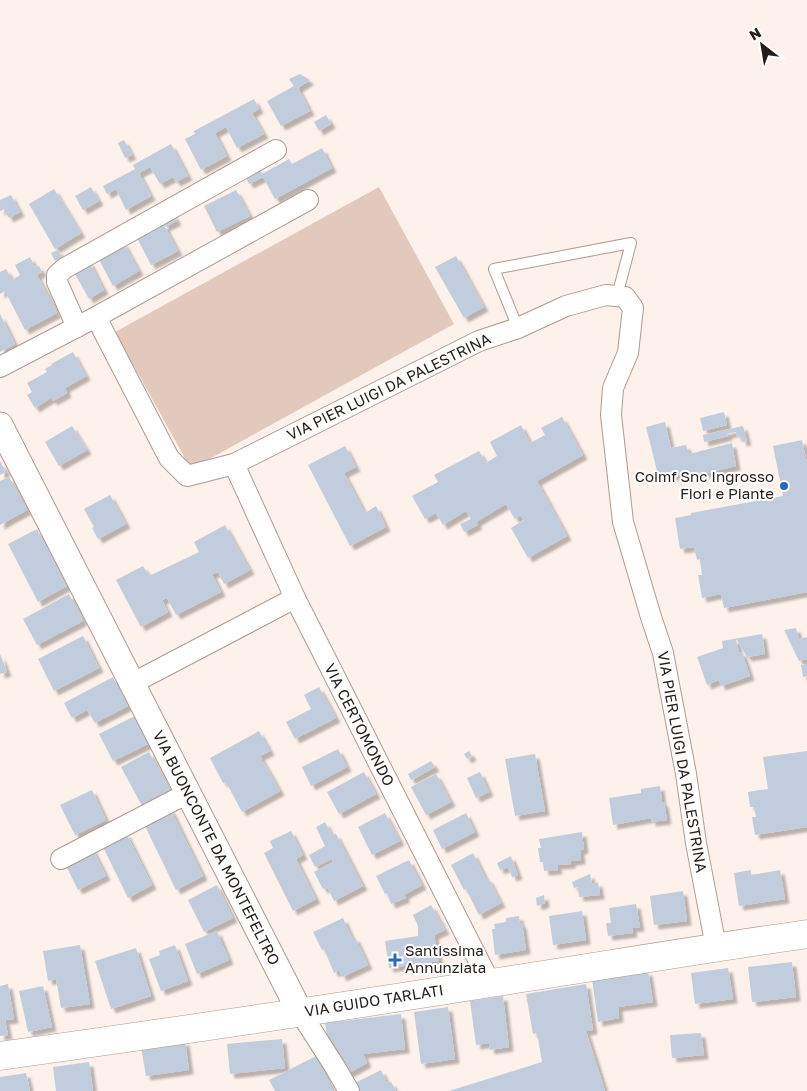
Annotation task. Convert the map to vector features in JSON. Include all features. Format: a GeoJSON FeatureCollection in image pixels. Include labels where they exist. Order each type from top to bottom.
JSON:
{"type":"FeatureCollection","features":[{"type":"Feature","properties":{"kind":"main road","name":"VIA GUIDO TARLATI"},"geometry":{"type":"LineString","coordinates":[[0,1056],[807,934]]}},
{"type":"Feature","properties":{"kind":"street"},"geometry":{"type":"LineString","coordinates":[[77,327],[56,282],[57,275],[64,268],[276,150]]}},
{"type":"Feature","properties":{"kind":"street"},"geometry":{"type":"LineString","coordinates":[[0,367],[96,317],[308,200]]}},
{"type":"Feature","properties":{"kind":"street","name":"VIA PIER LUIGI DA PALESTRINA"},"geometry":{"type":"LineString","coordinates":[[96,317],[169,458],[187,476],[234,464],[479,341],[518,328],[566,306],[606,295],[625,297],[633,308],[628,354],[613,388],[611,415],[623,522],[663,653],[716,947]]}},
{"type":"Feature","properties":{"kind":"street","name":"VIA BUONCONTE DA MONTEFELTRO"},"geometry":{"type":"LineString","coordinates":[[0,425],[300,1012]]}},
{"type":"Feature","properties":{"kind":"street","name":"VIA CERTOMONDO"},"geometry":{"type":"LineString","coordinates":[[234,464],[295,598],[490,983]]}},
{"type":"Feature","properties":{"kind":"street"},"geometry":{"type":"LineString","coordinates":[[132,683],[295,598]]}},
{"type":"Feature","properties":{"kind":"street"},"geometry":{"type":"LineString","coordinates":[[61,859],[188,793]]}},
{"type":"Feature","properties":{"kind":"street"},"geometry":{"type":"LineString","coordinates":[[300,1012],[348,1091]]}},
{"type":"Feature","properties":{"kind":"lane"},"geometry":{"type":"LineString","coordinates":[[518,328],[494,269],[631,243],[617,296]]}},
{"type":"Feature","properties":{"kind":"shaded area"},"geometry":{"type":"Polygon","coordinates":[[[379,187],[454,324],[191,469],[115,332],[379,187]]]}},
{"type":"Feature","properties":{"kind":"building"},"geometry":{"type":"Polygon","coordinates":[[[300,74],[310,80],[298,88],[310,111],[281,126],[267,101],[294,86],[289,79],[300,74]]]}},
{"type":"Feature","properties":{"kind":"building"},"geometry":{"type":"Polygon","coordinates":[[[254,99],[259,109],[252,113],[264,134],[237,148],[226,127],[215,133],[227,156],[201,170],[185,139],[195,134],[194,131],[254,99]]]}},
{"type":"Feature","properties":{"kind":"building"},"geometry":{"type":"Polygon","coordinates":[[[326,115],[331,124],[319,131],[314,122],[326,115]]]}},
{"type":"Feature","properties":{"kind":"building"},"geometry":{"type":"Polygon","coordinates":[[[124,140],[132,155],[125,158],[118,143],[124,140]]]}},
{"type":"Feature","properties":{"kind":"building"},"geometry":{"type":"Polygon","coordinates":[[[171,144],[188,176],[176,182],[173,177],[160,184],[150,167],[139,173],[151,196],[126,210],[116,189],[107,194],[103,186],[135,169],[133,165],[171,144]]]}},
{"type":"Feature","properties":{"kind":"building"},"geometry":{"type":"Polygon","coordinates":[[[322,148],[332,168],[275,199],[263,177],[249,184],[245,176],[259,168],[262,174],[289,159],[292,164],[322,148]]]}},
{"type":"Feature","properties":{"kind":"building"},"geometry":{"type":"Polygon","coordinates":[[[91,187],[99,201],[83,210],[75,196],[91,187]]]}},
{"type":"Feature","properties":{"kind":"building"},"geometry":{"type":"Polygon","coordinates":[[[54,189],[81,233],[55,249],[29,204],[54,189]]]}},
{"type":"Feature","properties":{"kind":"building"},"geometry":{"type":"Polygon","coordinates":[[[236,190],[250,216],[217,232],[204,206],[236,190]]]}},
{"type":"Feature","properties":{"kind":"building"},"geometry":{"type":"Polygon","coordinates":[[[11,195],[20,212],[9,218],[4,209],[0,211],[0,200],[11,195]]]}},
{"type":"Feature","properties":{"kind":"building"},"geometry":{"type":"Polygon","coordinates":[[[173,214],[177,221],[165,227],[178,251],[151,265],[137,238],[164,224],[162,220],[173,214]]]}},
{"type":"Feature","properties":{"kind":"building"},"geometry":{"type":"Polygon","coordinates":[[[123,242],[139,271],[113,286],[97,256],[123,242]]]}},
{"type":"Feature","properties":{"kind":"building"},"geometry":{"type":"Polygon","coordinates":[[[58,250],[62,257],[55,261],[51,253],[58,250]]]}},
{"type":"Feature","properties":{"kind":"building"},"geometry":{"type":"Polygon","coordinates":[[[456,256],[484,307],[464,318],[435,267],[456,256]]]}},
{"type":"Feature","properties":{"kind":"building"},"geometry":{"type":"Polygon","coordinates":[[[30,257],[35,267],[39,266],[42,272],[37,275],[57,313],[25,330],[5,291],[0,294],[0,272],[6,269],[12,280],[20,275],[15,265],[30,257]]]}},
{"type":"Feature","properties":{"kind":"building"},"geometry":{"type":"Polygon","coordinates":[[[89,261],[104,290],[89,299],[73,270],[89,261]]]}},
{"type":"Feature","properties":{"kind":"building"},"geometry":{"type":"Polygon","coordinates":[[[0,314],[15,344],[0,352],[0,314]]]}},
{"type":"Feature","properties":{"kind":"building"},"geometry":{"type":"Polygon","coordinates":[[[73,352],[86,376],[65,388],[67,393],[53,401],[51,398],[35,408],[27,395],[32,392],[27,383],[47,372],[45,369],[51,364],[73,352]]]}},
{"type":"Feature","properties":{"kind":"building"},"geometry":{"type":"Polygon","coordinates":[[[724,412],[727,425],[703,431],[700,418],[724,412]]]}},
{"type":"Feature","properties":{"kind":"building"},"geometry":{"type":"Polygon","coordinates":[[[562,417],[583,455],[537,481],[567,536],[528,558],[511,528],[524,520],[520,515],[515,519],[506,504],[476,522],[478,525],[464,532],[460,524],[471,519],[466,511],[443,525],[436,513],[425,519],[412,496],[438,482],[434,475],[479,451],[486,463],[497,456],[490,442],[521,425],[530,443],[545,435],[541,428],[562,417]]]}},
{"type":"Feature","properties":{"kind":"building"},"geometry":{"type":"Polygon","coordinates":[[[665,422],[671,448],[686,445],[689,454],[732,443],[736,466],[694,476],[693,471],[659,479],[646,427],[665,422]]]}},
{"type":"Feature","properties":{"kind":"building"},"geometry":{"type":"Polygon","coordinates":[[[72,426],[87,450],[59,466],[45,442],[72,426]]]}},
{"type":"Feature","properties":{"kind":"building"},"geometry":{"type":"Polygon","coordinates":[[[743,426],[747,441],[742,442],[741,436],[737,437],[736,432],[704,442],[703,435],[743,426]]]}},
{"type":"Feature","properties":{"kind":"building"},"geometry":{"type":"Polygon","coordinates":[[[802,440],[807,464],[807,592],[724,608],[721,594],[702,598],[698,575],[702,575],[700,559],[697,560],[694,547],[680,549],[675,518],[691,515],[691,513],[783,496],[773,446],[802,440]]]}},
{"type":"Feature","properties":{"kind":"building"},"geometry":{"type":"Polygon","coordinates":[[[345,446],[356,467],[344,473],[365,513],[376,506],[386,527],[350,546],[308,465],[345,446]]]}},
{"type":"Feature","properties":{"kind":"building"},"geometry":{"type":"Polygon","coordinates":[[[0,461],[6,472],[0,475],[0,461]]]}},
{"type":"Feature","properties":{"kind":"building"},"geometry":{"type":"Polygon","coordinates":[[[9,477],[27,510],[0,525],[0,481],[9,477]]]}},
{"type":"Feature","properties":{"kind":"building"},"geometry":{"type":"Polygon","coordinates":[[[110,495],[126,524],[98,539],[84,509],[110,495]]]}},
{"type":"Feature","properties":{"kind":"building"},"geometry":{"type":"Polygon","coordinates":[[[225,525],[250,570],[224,584],[218,572],[212,574],[221,592],[176,615],[167,598],[162,600],[168,612],[141,627],[116,580],[143,566],[149,576],[199,552],[194,542],[225,525]]]}},
{"type":"Feature","properties":{"kind":"building"},"geometry":{"type":"Polygon","coordinates":[[[37,529],[67,586],[38,602],[8,544],[37,529]]]}},
{"type":"Feature","properties":{"kind":"building"},"geometry":{"type":"Polygon","coordinates":[[[69,594],[83,621],[37,645],[23,619],[69,594]]]}},
{"type":"Feature","properties":{"kind":"building"},"geometry":{"type":"Polygon","coordinates":[[[796,628],[799,639],[807,637],[807,659],[799,661],[784,630],[796,628]]]}},
{"type":"Feature","properties":{"kind":"building"},"geometry":{"type":"Polygon","coordinates":[[[762,634],[765,654],[747,657],[736,640],[739,652],[742,652],[750,676],[721,686],[719,680],[707,685],[697,657],[723,648],[722,641],[762,634]]]}},
{"type":"Feature","properties":{"kind":"building"},"geometry":{"type":"Polygon","coordinates":[[[83,636],[99,668],[54,691],[38,659],[83,636]]]}},
{"type":"Feature","properties":{"kind":"building"},"geometry":{"type":"Polygon","coordinates":[[[0,654],[7,672],[0,674],[0,654]]]}},
{"type":"Feature","properties":{"kind":"building"},"geometry":{"type":"Polygon","coordinates":[[[807,664],[807,676],[803,677],[801,665],[807,664]]]}},
{"type":"Feature","properties":{"kind":"building"},"geometry":{"type":"Polygon","coordinates":[[[113,677],[128,706],[95,723],[87,710],[72,718],[64,703],[113,677]]]}},
{"type":"Feature","properties":{"kind":"building"},"geometry":{"type":"Polygon","coordinates":[[[319,687],[336,718],[295,739],[286,722],[311,709],[304,695],[319,687]]]}},
{"type":"Feature","properties":{"kind":"building"},"geometry":{"type":"Polygon","coordinates":[[[137,715],[150,743],[113,761],[99,734],[137,715]]]}},
{"type":"Feature","properties":{"kind":"building"},"geometry":{"type":"Polygon","coordinates":[[[259,731],[270,751],[260,756],[280,791],[242,812],[226,782],[223,783],[210,758],[259,731]]]}},
{"type":"Feature","properties":{"kind":"building"},"geometry":{"type":"Polygon","coordinates":[[[338,749],[347,767],[311,786],[302,767],[338,749]]]}},
{"type":"Feature","properties":{"kind":"building"},"geometry":{"type":"Polygon","coordinates":[[[469,751],[472,756],[467,759],[464,754],[469,751]]]}},
{"type":"Feature","properties":{"kind":"building"},"geometry":{"type":"Polygon","coordinates":[[[807,751],[807,827],[755,835],[752,817],[756,817],[754,807],[750,807],[748,792],[768,789],[763,757],[807,751]]]}},
{"type":"Feature","properties":{"kind":"building"},"geometry":{"type":"Polygon","coordinates":[[[149,752],[170,791],[142,806],[121,767],[149,752]]]}},
{"type":"Feature","properties":{"kind":"building"},"geometry":{"type":"Polygon","coordinates":[[[535,754],[545,811],[515,816],[505,759],[535,754]]]}},
{"type":"Feature","properties":{"kind":"building"},"geometry":{"type":"Polygon","coordinates":[[[431,761],[435,767],[411,780],[408,774],[431,761]]]}},
{"type":"Feature","properties":{"kind":"building"},"geometry":{"type":"Polygon","coordinates":[[[364,772],[376,794],[339,814],[327,792],[364,772]]]}},
{"type":"Feature","properties":{"kind":"building"},"geometry":{"type":"Polygon","coordinates":[[[480,772],[489,792],[476,798],[467,778],[480,772]]]}},
{"type":"Feature","properties":{"kind":"building"},"geometry":{"type":"Polygon","coordinates":[[[436,774],[451,802],[426,815],[411,787],[436,774]]]}},
{"type":"Feature","properties":{"kind":"building"},"geometry":{"type":"Polygon","coordinates":[[[660,786],[667,820],[651,822],[651,818],[613,825],[609,798],[641,793],[641,789],[660,786]]]}},
{"type":"Feature","properties":{"kind":"building"},"geometry":{"type":"Polygon","coordinates":[[[92,790],[106,820],[75,835],[60,805],[92,790]]]}},
{"type":"Feature","properties":{"kind":"building"},"geometry":{"type":"Polygon","coordinates":[[[170,808],[203,876],[176,890],[143,822],[170,808]]]}},
{"type":"Feature","properties":{"kind":"building"},"geometry":{"type":"Polygon","coordinates":[[[385,813],[400,841],[372,855],[358,827],[385,813]]]}},
{"type":"Feature","properties":{"kind":"building"},"geometry":{"type":"Polygon","coordinates":[[[466,813],[475,832],[442,849],[433,830],[466,813]]]}},
{"type":"Feature","properties":{"kind":"building"},"geometry":{"type":"Polygon","coordinates":[[[325,822],[332,835],[336,834],[363,886],[334,901],[327,887],[323,889],[314,872],[333,862],[332,859],[315,867],[309,855],[325,846],[316,827],[325,822]]]}},
{"type":"Feature","properties":{"kind":"building"},"geometry":{"type":"Polygon","coordinates":[[[291,831],[303,855],[296,859],[316,899],[293,911],[264,853],[273,848],[270,841],[291,831]]]}},
{"type":"Feature","properties":{"kind":"building"},"geometry":{"type":"Polygon","coordinates":[[[582,832],[584,849],[580,850],[581,860],[571,861],[571,864],[557,865],[558,870],[544,871],[543,862],[540,862],[538,848],[541,848],[539,839],[582,832]]]}},
{"type":"Feature","properties":{"kind":"building"},"geometry":{"type":"Polygon","coordinates":[[[126,833],[152,885],[128,898],[102,845],[126,833]]]}},
{"type":"Feature","properties":{"kind":"building"},"geometry":{"type":"Polygon","coordinates":[[[92,848],[106,876],[78,890],[64,862],[92,848]]]}},
{"type":"Feature","properties":{"kind":"building"},"geometry":{"type":"Polygon","coordinates":[[[473,853],[501,903],[479,915],[451,865],[473,853]]]}},
{"type":"Feature","properties":{"kind":"building"},"geometry":{"type":"Polygon","coordinates":[[[511,856],[518,875],[512,877],[508,867],[500,870],[497,863],[511,856]]]}},
{"type":"Feature","properties":{"kind":"building"},"geometry":{"type":"Polygon","coordinates":[[[409,860],[422,885],[404,895],[406,898],[391,904],[387,893],[385,894],[376,876],[409,860]]]}},
{"type":"Feature","properties":{"kind":"building"},"geometry":{"type":"Polygon","coordinates":[[[751,870],[751,875],[780,870],[785,899],[739,906],[734,873],[751,870]]]}},
{"type":"Feature","properties":{"kind":"building"},"geometry":{"type":"Polygon","coordinates":[[[590,874],[592,884],[598,882],[600,895],[579,897],[578,887],[574,888],[572,882],[590,874]]]}},
{"type":"Feature","properties":{"kind":"building"},"geometry":{"type":"Polygon","coordinates":[[[217,885],[233,918],[204,932],[188,900],[217,885]]]}},
{"type":"Feature","properties":{"kind":"building"},"geometry":{"type":"Polygon","coordinates":[[[683,891],[687,921],[654,925],[650,896],[683,891]]]}},
{"type":"Feature","properties":{"kind":"building"},"geometry":{"type":"Polygon","coordinates":[[[544,895],[545,903],[537,906],[536,898],[544,895]]]}},
{"type":"Feature","properties":{"kind":"building"},"geometry":{"type":"Polygon","coordinates":[[[636,904],[640,927],[632,928],[633,933],[608,936],[606,923],[611,923],[609,908],[636,904]]]}},
{"type":"Feature","properties":{"kind":"building"},"geometry":{"type":"Polygon","coordinates":[[[431,905],[445,930],[434,935],[439,961],[389,968],[385,941],[418,936],[418,926],[413,915],[431,905]]]}},
{"type":"Feature","properties":{"kind":"building"},"geometry":{"type":"Polygon","coordinates":[[[582,911],[586,940],[553,945],[549,916],[582,911]]]}},
{"type":"Feature","properties":{"kind":"building"},"geometry":{"type":"Polygon","coordinates":[[[519,916],[520,923],[522,923],[526,950],[495,955],[492,929],[495,929],[494,924],[506,922],[506,918],[519,916]]]}},
{"type":"Feature","properties":{"kind":"building"},"geometry":{"type":"Polygon","coordinates":[[[343,918],[352,938],[355,937],[368,965],[342,977],[339,970],[334,973],[324,949],[322,950],[313,932],[343,918]]]}},
{"type":"Feature","properties":{"kind":"building"},"geometry":{"type":"Polygon","coordinates":[[[217,931],[229,960],[197,974],[185,944],[217,931]]]}},
{"type":"Feature","properties":{"kind":"building"},"geometry":{"type":"Polygon","coordinates":[[[80,945],[90,1004],[61,1008],[56,979],[48,981],[43,951],[80,945]]]}},
{"type":"Feature","properties":{"kind":"building"},"geometry":{"type":"Polygon","coordinates":[[[175,945],[188,981],[161,991],[149,959],[160,955],[159,951],[175,945]]]}},
{"type":"Feature","properties":{"kind":"building"},"geometry":{"type":"Polygon","coordinates":[[[136,948],[151,996],[111,1009],[95,961],[136,948]]]}},
{"type":"Feature","properties":{"kind":"building"},"geometry":{"type":"Polygon","coordinates":[[[792,962],[796,997],[752,1002],[748,967],[792,962]]]}},
{"type":"Feature","properties":{"kind":"building"},"geometry":{"type":"Polygon","coordinates":[[[728,968],[733,999],[695,1004],[691,973],[728,968]]]}},
{"type":"Feature","properties":{"kind":"building"},"geometry":{"type":"Polygon","coordinates":[[[648,971],[653,1002],[618,1007],[619,1018],[598,1022],[592,979],[648,971]]]}},
{"type":"Feature","properties":{"kind":"building"},"geometry":{"type":"Polygon","coordinates":[[[8,984],[14,1019],[5,1020],[8,1035],[0,1036],[0,986],[8,984]]]}},
{"type":"Feature","properties":{"kind":"building"},"geometry":{"type":"Polygon","coordinates":[[[586,984],[593,1030],[586,1031],[605,1091],[449,1091],[542,1062],[537,1033],[533,1034],[526,994],[586,984]]]}},
{"type":"Feature","properties":{"kind":"building"},"geometry":{"type":"Polygon","coordinates":[[[43,986],[52,1027],[28,1032],[19,991],[43,986]]]}},
{"type":"Feature","properties":{"kind":"building"},"geometry":{"type":"Polygon","coordinates":[[[503,996],[509,1047],[490,1050],[489,1043],[476,1045],[470,1001],[503,996]]]}},
{"type":"Feature","properties":{"kind":"building"},"geometry":{"type":"Polygon","coordinates":[[[448,1007],[455,1059],[421,1064],[414,1012],[448,1007]]]}},
{"type":"Feature","properties":{"kind":"building"},"geometry":{"type":"Polygon","coordinates":[[[401,1014],[405,1049],[363,1054],[367,1063],[347,1074],[327,1035],[325,1023],[401,1014]]]}},
{"type":"Feature","properties":{"kind":"building"},"geometry":{"type":"Polygon","coordinates":[[[701,1033],[704,1055],[672,1058],[670,1035],[701,1033]]]}},
{"type":"Feature","properties":{"kind":"building"},"geometry":{"type":"Polygon","coordinates":[[[282,1039],[285,1068],[230,1074],[227,1044],[282,1039]]]}},
{"type":"Feature","properties":{"kind":"building"},"geometry":{"type":"Polygon","coordinates":[[[185,1041],[189,1070],[146,1076],[141,1047],[185,1041]]]}},
{"type":"Feature","properties":{"kind":"building"},"geometry":{"type":"Polygon","coordinates":[[[316,1056],[333,1091],[275,1091],[269,1080],[316,1056]]]}},
{"type":"Feature","properties":{"kind":"building"},"geometry":{"type":"Polygon","coordinates":[[[89,1062],[93,1091],[56,1091],[53,1067],[89,1062]]]}},
{"type":"Feature","properties":{"kind":"building"},"geometry":{"type":"Polygon","coordinates":[[[381,1070],[387,1083],[391,1082],[396,1091],[359,1091],[355,1083],[381,1070]]]}},
{"type":"Feature","properties":{"kind":"building"},"geometry":{"type":"Polygon","coordinates":[[[26,1073],[30,1091],[0,1091],[0,1077],[26,1073]]]}},
{"type":"Feature","properties":{"kind":"place","name":"Coimf Snc Ingrosso Fiori e Piante"},"geometry":{"type":"Point","coordinates":[784,486]}},
{"type":"Feature","properties":{"kind":"place","name":"Santissima Annunziata"},"geometry":{"type":"Point","coordinates":[395,960]}}]}
